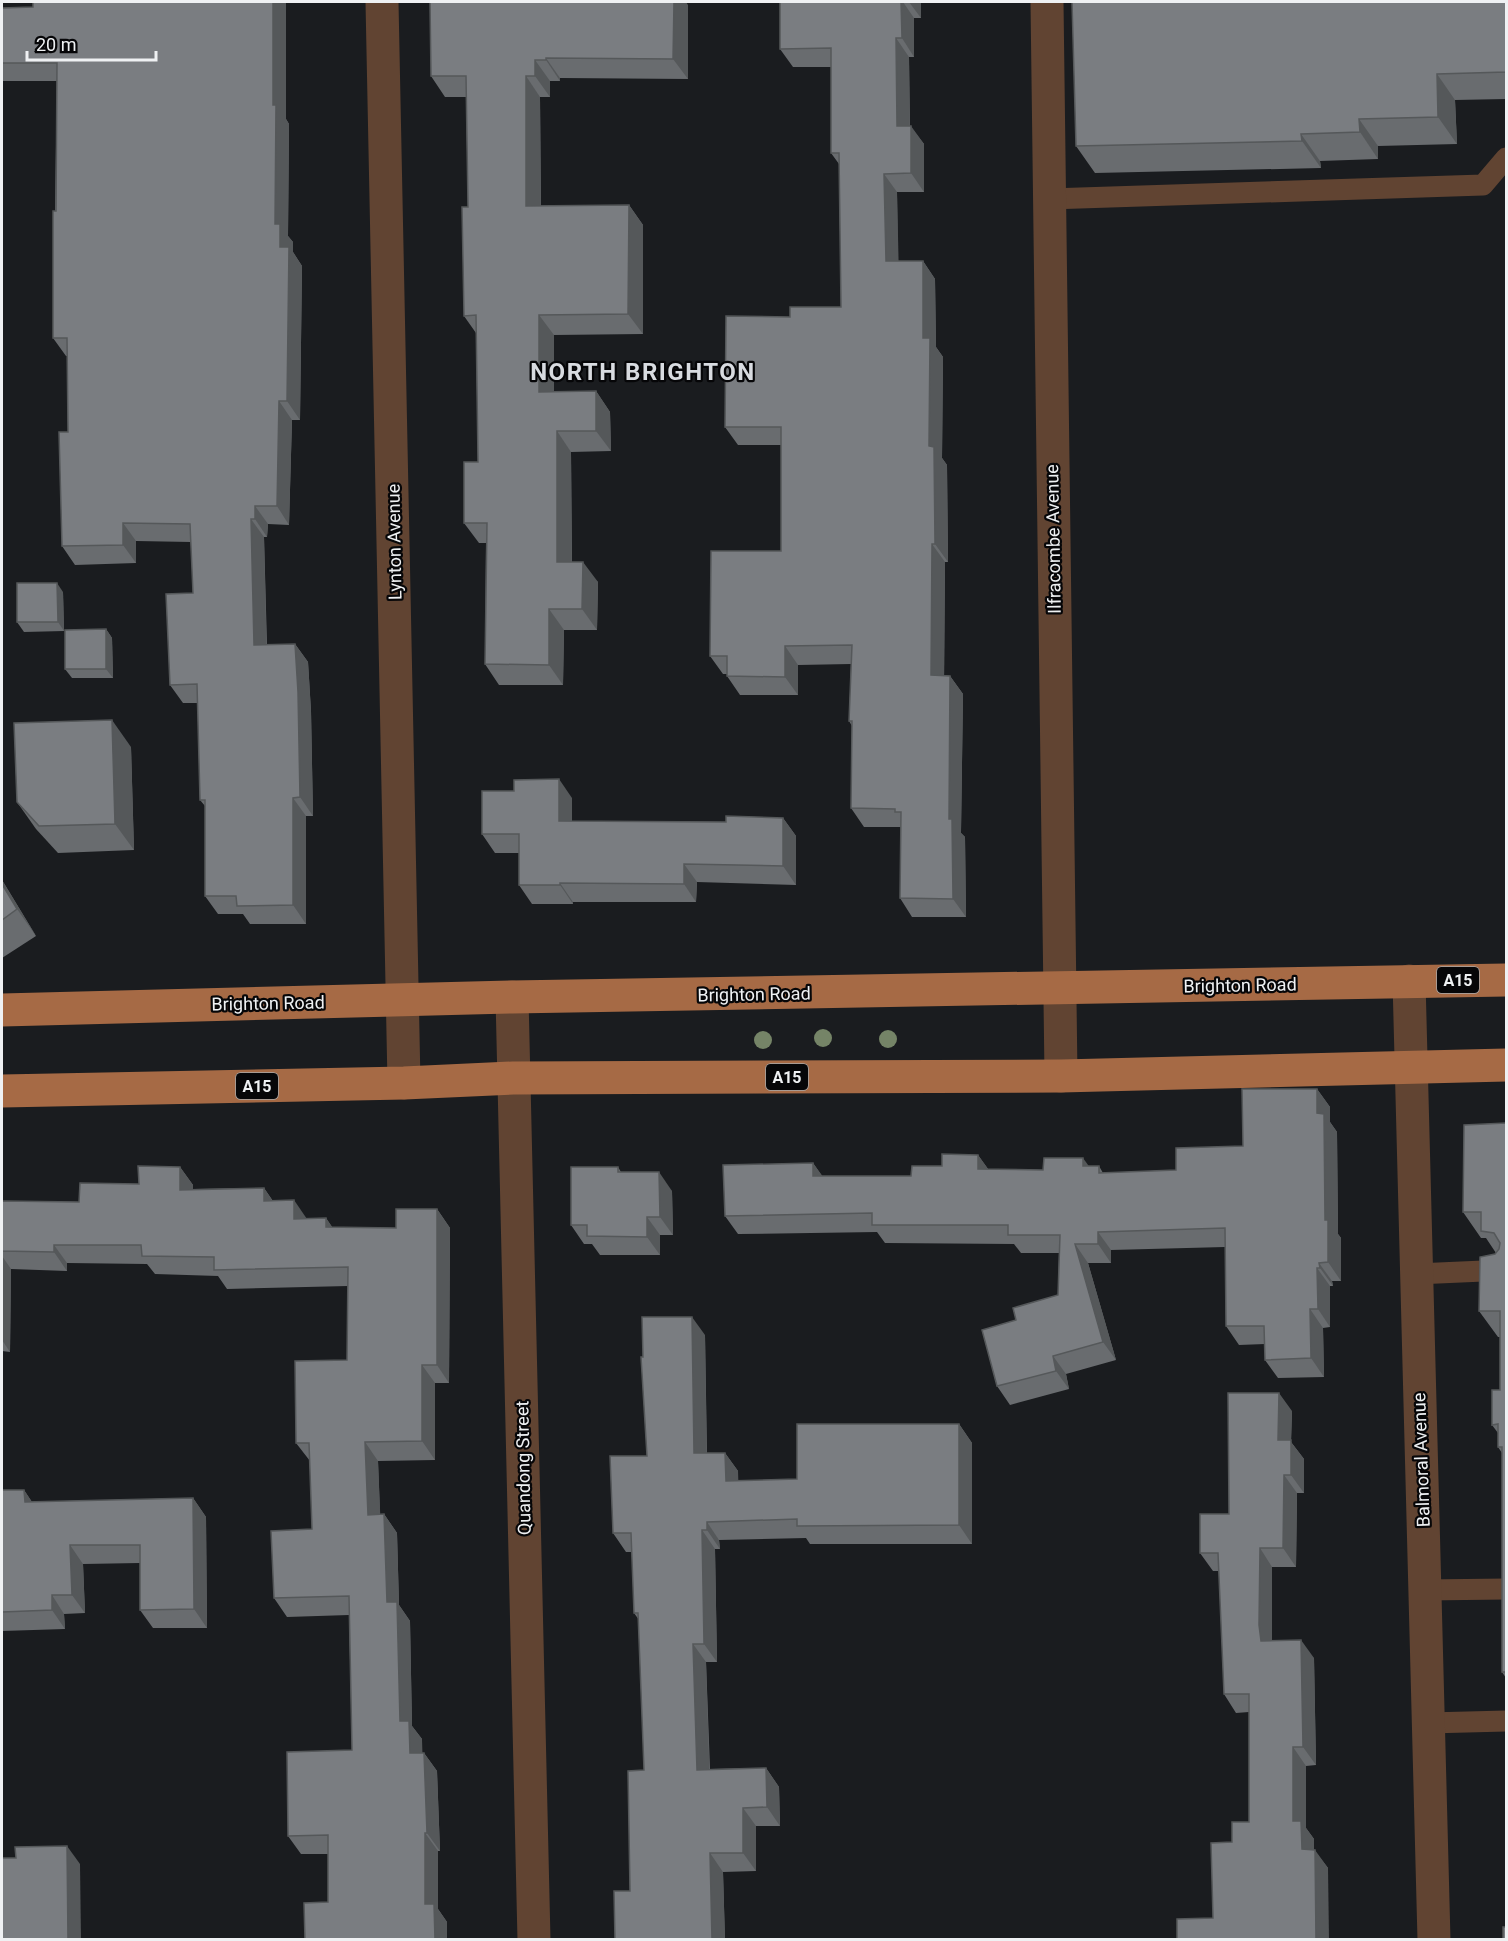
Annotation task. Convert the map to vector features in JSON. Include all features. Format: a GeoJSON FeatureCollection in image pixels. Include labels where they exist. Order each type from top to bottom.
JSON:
{"type":"FeatureCollection","features":[{"type":"Feature","properties":{"kind":"main road","name":"Brighton Road"},"geometry":{"type":"LineString","coordinates":[[2,1010],[512,997],[1506,980]]}},
{"type":"Feature","properties":{"kind":"main road","name":"A15"},"geometry":{"type":"LineString","coordinates":[[2,1091],[404,1083],[513,1078],[1061,1076],[1506,1065]]}},
{"type":"Feature","properties":{"kind":"street","name":"Lynton Avenue"},"geometry":{"type":"LineString","coordinates":[[382,2],[404,1083]]}},
{"type":"Feature","properties":{"kind":"street","name":"Ilfracombe Avenue"},"geometry":{"type":"LineString","coordinates":[[1047,2],[1061,1076]]}},
{"type":"Feature","properties":{"kind":"street","name":"Balmoral Avenue"},"geometry":{"type":"LineString","coordinates":[[1409,981],[1434,1940]]}},
{"type":"Feature","properties":{"kind":"street","name":"Quandong Street"},"geometry":{"type":"LineString","coordinates":[[512,997],[534,1940]]}},
{"type":"Feature","properties":{"kind":"lane"},"geometry":{"type":"LineString","coordinates":[[1049,199],[1483,185],[1506,158]]}},
{"type":"Feature","properties":{"kind":"lane"},"geometry":{"type":"LineString","coordinates":[[1416,1274],[1506,1270]]}},
{"type":"Feature","properties":{"kind":"lane"},"geometry":{"type":"LineString","coordinates":[[1425,1590],[1506,1589]]}},
{"type":"Feature","properties":{"kind":"lane"},"geometry":{"type":"LineString","coordinates":[[1428,1723],[1506,1721]]}},
{"type":"Feature","properties":{"kind":"building"},"geometry":{"type":"Polygon","coordinates":[[[33,2],[273,2],[273,105],[276,105],[275,224],[280,224],[280,247],[289,247],[287,401],[279,401],[277,506],[255,506],[255,519],[251,519],[254,645],[295,644],[300,797],[293,798],[293,905],[237,906],[236,896],[205,896],[205,800],[200,800],[197,684],[170,685],[166,594],[193,593],[190,524],[123,523],[123,545],[62,546],[59,432],[68,432],[67,338],[53,338],[53,211],[56,211],[57,63],[2,63],[2,8],[33,7],[33,2]]]}},
{"type":"Feature","properties":{"kind":"building"},"geometry":{"type":"Polygon","coordinates":[[[430,2],[674,2],[673,59],[546,58],[546,60],[535,60],[535,76],[526,76],[526,206],[629,205],[628,314],[539,315],[539,392],[596,391],[596,431],[557,431],[557,562],[583,562],[582,609],[549,609],[549,665],[485,664],[487,523],[464,523],[464,462],[478,462],[476,315],[464,316],[462,207],[468,207],[466,76],[431,76],[430,2]]]}},
{"type":"Feature","properties":{"kind":"building"},"geometry":{"type":"Polygon","coordinates":[[[780,2],[901,2],[902,38],[896,38],[897,126],[911,126],[911,173],[884,174],[886,261],[923,261],[923,338],[930,338],[929,446],[934,447],[935,544],[932,544],[931,675],[950,676],[949,819],[952,819],[953,899],[900,898],[901,812],[895,812],[895,809],[851,808],[852,721],[849,721],[852,645],[785,646],[785,677],[727,676],[727,656],[710,656],[711,551],[781,551],[781,427],[725,427],[726,316],[790,317],[790,307],[841,307],[839,153],[831,153],[831,48],[780,49],[780,2]]]}},
{"type":"Feature","properties":{"kind":"building"},"geometry":{"type":"Polygon","coordinates":[[[1072,2],[1506,2],[1506,72],[1437,74],[1438,117],[1359,119],[1360,132],[1301,134],[1302,141],[1076,146],[1072,2]]]}},
{"type":"Feature","properties":{"kind":"building"},"geometry":{"type":"Polygon","coordinates":[[[17,583],[57,583],[58,622],[17,622],[17,583]]]}},
{"type":"Feature","properties":{"kind":"building"},"geometry":{"type":"Polygon","coordinates":[[[106,629],[106,669],[65,669],[65,630],[106,629]]]}},
{"type":"Feature","properties":{"kind":"building"},"geometry":{"type":"Polygon","coordinates":[[[112,720],[115,824],[39,826],[17,802],[14,723],[112,720]]]}},
{"type":"Feature","properties":{"kind":"building"},"geometry":{"type":"Polygon","coordinates":[[[559,779],[559,821],[726,822],[726,816],[783,818],[783,866],[684,864],[684,884],[519,885],[519,834],[482,834],[482,791],[514,791],[514,780],[559,779]]]}},
{"type":"Feature","properties":{"kind":"building"},"geometry":{"type":"Polygon","coordinates":[[[2,884],[17,909],[2,920],[2,884]]]}},
{"type":"Feature","properties":{"kind":"building"},"geometry":{"type":"Polygon","coordinates":[[[1242,1089],[1317,1089],[1317,1113],[1324,1114],[1325,1220],[1328,1220],[1328,1262],[1319,1263],[1320,1268],[1317,1268],[1318,1309],[1310,1309],[1311,1358],[1265,1360],[1264,1326],[1226,1326],[1225,1228],[1098,1232],[1098,1244],[1075,1244],[1103,1342],[1053,1356],[1056,1371],[997,1386],[982,1330],[1016,1320],[1013,1308],[1058,1295],[1060,1235],[1008,1235],[1008,1225],[872,1225],[872,1213],[725,1216],[723,1165],[813,1163],[813,1176],[911,1176],[912,1166],[942,1166],[942,1154],[978,1155],[978,1169],[1043,1170],[1044,1158],[1083,1158],[1083,1166],[1099,1166],[1099,1173],[1176,1170],[1176,1148],[1243,1146],[1242,1089]]]}},
{"type":"Feature","properties":{"kind":"building"},"geometry":{"type":"Polygon","coordinates":[[[1506,1123],[1506,1672],[1502,1672],[1502,1447],[1498,1447],[1498,1424],[1492,1425],[1492,1390],[1500,1390],[1500,1311],[1479,1311],[1480,1257],[1495,1254],[1500,1243],[1494,1233],[1481,1231],[1481,1212],[1463,1212],[1464,1125],[1506,1123]]]}},
{"type":"Feature","properties":{"kind":"building"},"geometry":{"type":"Polygon","coordinates":[[[138,1166],[180,1167],[180,1190],[264,1188],[264,1201],[294,1200],[294,1219],[326,1218],[326,1227],[396,1228],[396,1209],[437,1209],[437,1365],[422,1365],[422,1441],[365,1442],[368,1515],[384,1514],[387,1602],[397,1602],[400,1721],[409,1721],[410,1753],[424,1753],[427,1833],[425,1833],[425,1904],[434,1904],[435,1940],[305,1940],[304,1903],[328,1902],[328,1835],[288,1836],[287,1752],[352,1750],[349,1596],[274,1598],[271,1531],[312,1529],[309,1443],[296,1443],[295,1361],[347,1360],[348,1267],[214,1270],[214,1257],[142,1256],[141,1245],[54,1245],[54,1252],[2,1251],[2,1201],[79,1202],[80,1183],[139,1184],[138,1166]]]}},
{"type":"Feature","properties":{"kind":"building"},"geometry":{"type":"Polygon","coordinates":[[[571,1167],[618,1167],[618,1172],[659,1172],[660,1217],[647,1217],[647,1237],[587,1236],[587,1225],[571,1225],[571,1167]]]}},
{"type":"Feature","properties":{"kind":"building"},"geometry":{"type":"Polygon","coordinates":[[[642,1317],[692,1317],[694,1453],[725,1453],[726,1481],[797,1479],[797,1424],[959,1424],[959,1525],[797,1526],[797,1519],[707,1522],[707,1530],[702,1530],[704,1644],[693,1644],[697,1770],[766,1768],[767,1807],[743,1808],[743,1853],[710,1853],[712,1940],[615,1940],[614,1891],[630,1891],[628,1771],[644,1770],[638,1613],[634,1613],[631,1533],[613,1533],[610,1456],[647,1456],[641,1357],[643,1357],[642,1317]]]}},
{"type":"Feature","properties":{"kind":"building"},"geometry":{"type":"Polygon","coordinates":[[[1228,1393],[1279,1393],[1278,1440],[1291,1440],[1291,1475],[1284,1475],[1283,1548],[1260,1548],[1259,1625],[1261,1641],[1301,1640],[1303,1747],[1293,1747],[1293,1821],[1301,1821],[1302,1849],[1315,1850],[1316,1940],[1177,1940],[1177,1919],[1213,1918],[1211,1843],[1232,1842],[1232,1822],[1249,1822],[1249,1694],[1224,1694],[1218,1553],[1200,1553],[1200,1514],[1229,1514],[1228,1393]]]}},
{"type":"Feature","properties":{"kind":"building"},"geometry":{"type":"Polygon","coordinates":[[[2,1490],[24,1490],[25,1502],[193,1498],[194,1609],[140,1610],[140,1545],[70,1545],[72,1595],[52,1595],[52,1610],[2,1612],[2,1490]]]}},
{"type":"Feature","properties":{"kind":"building"},"geometry":{"type":"Polygon","coordinates":[[[67,1846],[68,1940],[2,1940],[2,1858],[16,1858],[15,1847],[67,1846]]]}},
{"type":"Feature","properties":{"kind":"building"},"geometry":{"type":"Polygon","coordinates":[[[1503,1927],[1506,1927],[1506,1940],[1503,1940],[1503,1927]]]}},
{"type":"Feature","properties":{"kind":"district","name":"NORTH BRIGHTON"},"geometry":{"type":"Point","coordinates":[643,372]}}]}
